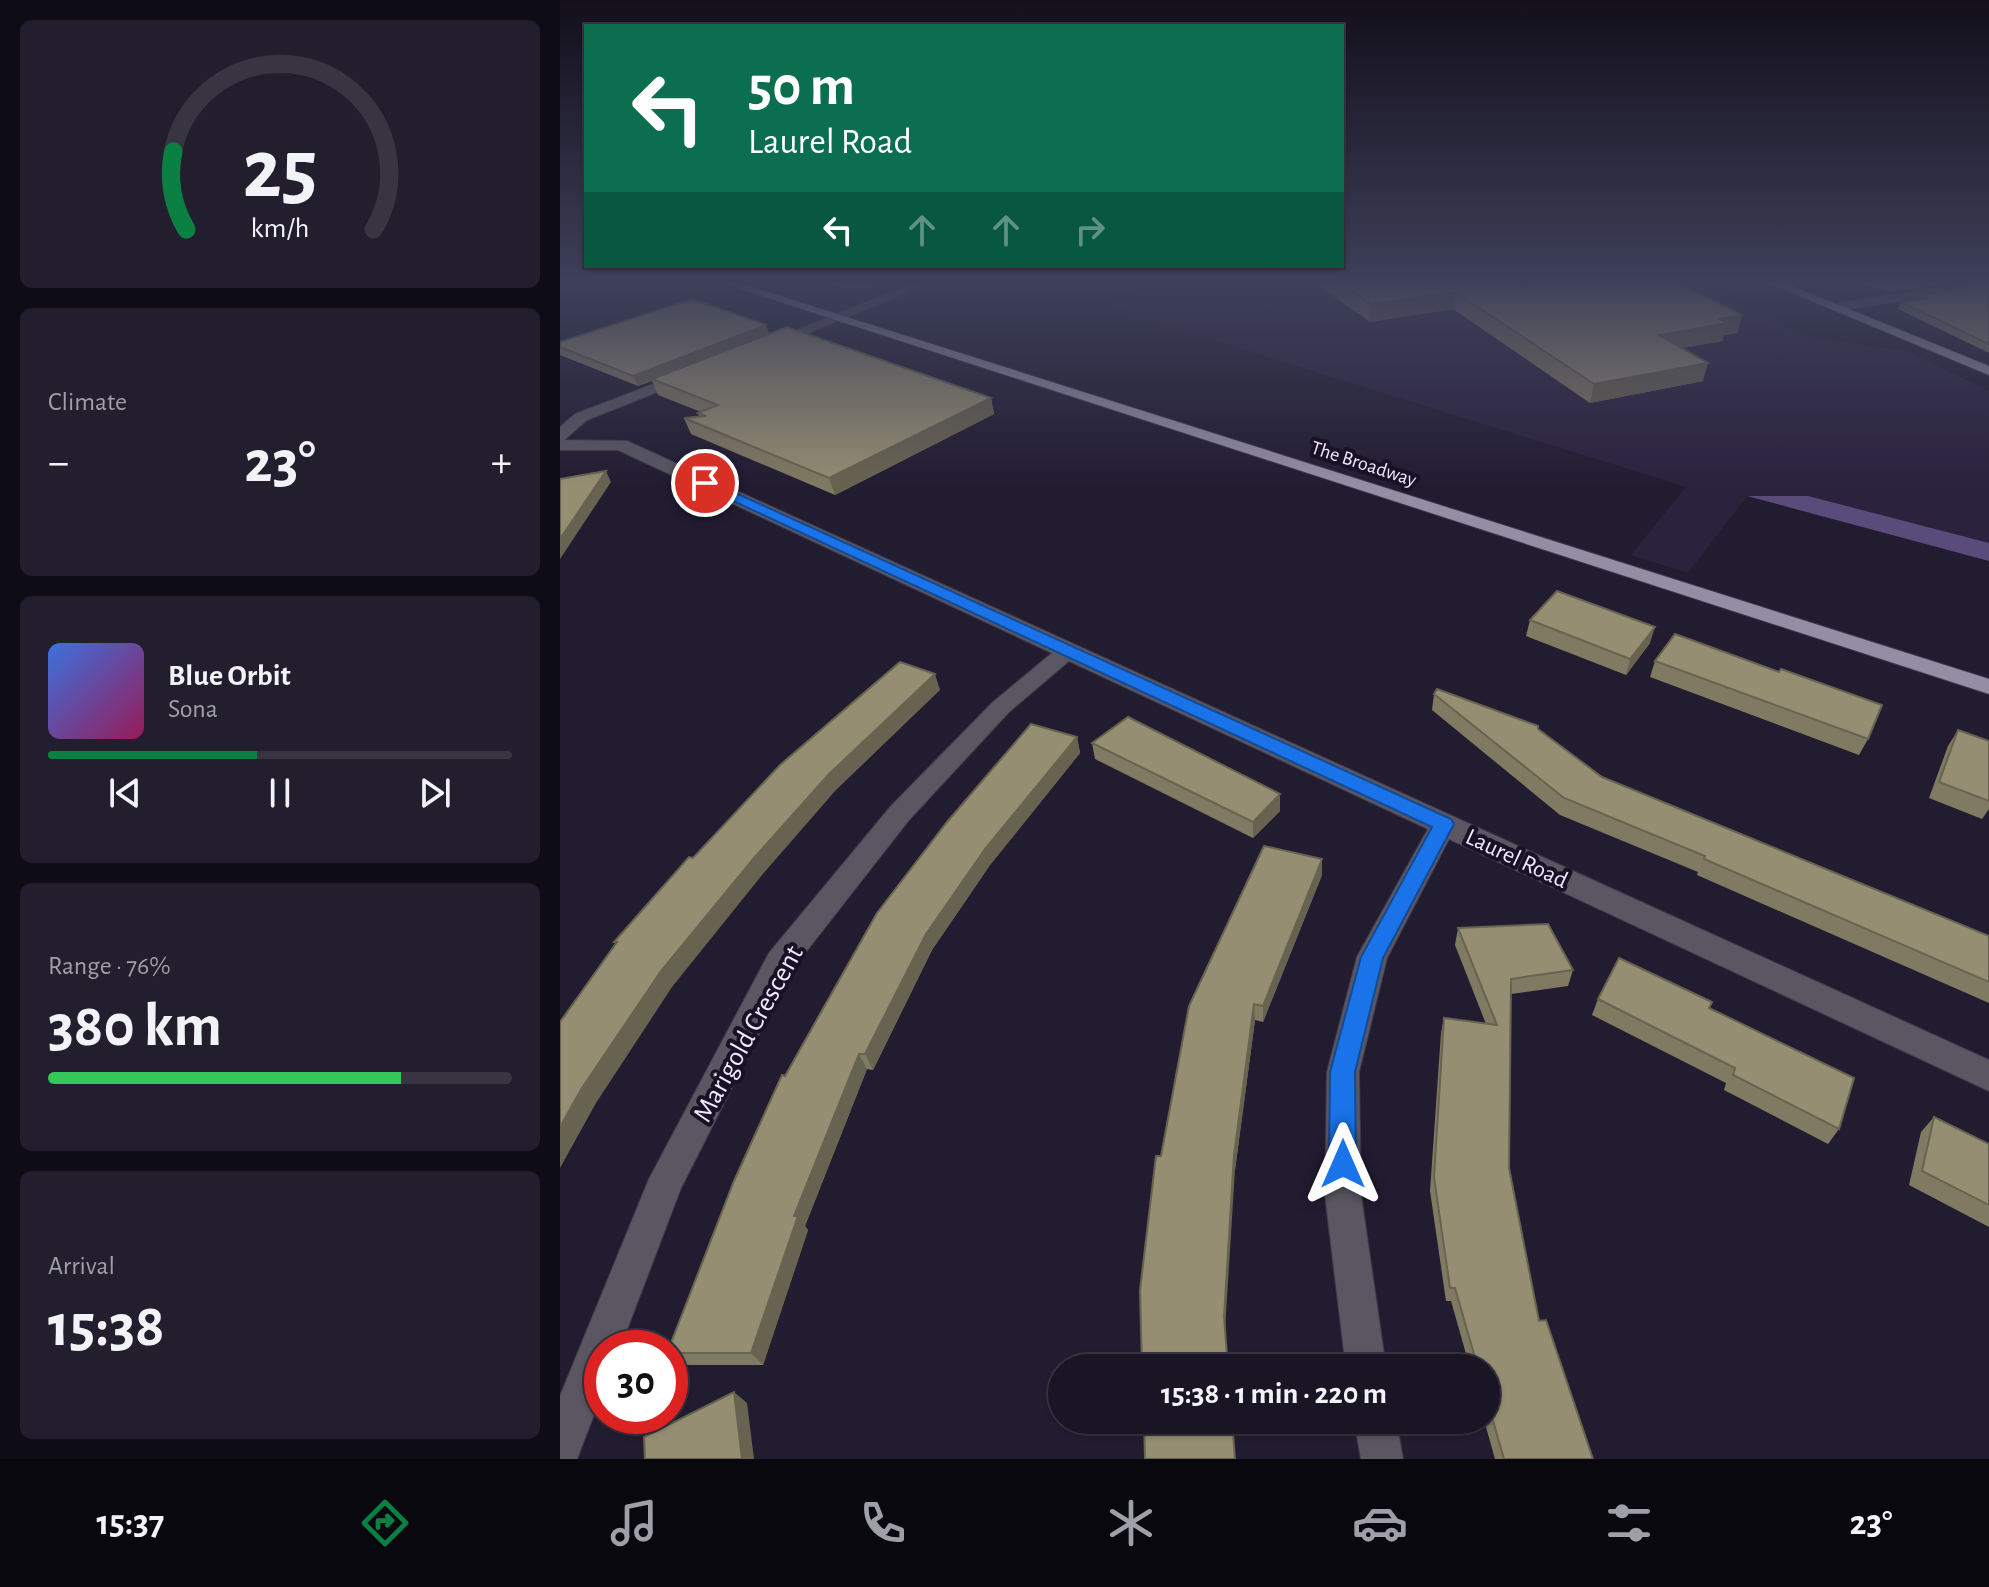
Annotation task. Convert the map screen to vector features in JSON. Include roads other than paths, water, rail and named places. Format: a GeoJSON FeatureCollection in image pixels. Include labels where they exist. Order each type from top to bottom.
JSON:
{"type":"FeatureCollection","features":[{"type":"Feature","properties":{"kind":"main road","name":"The Broadway"},"geometry":{"type":"LineString","coordinates":[[940,350],[1989,687]]}},
{"type":"Feature","properties":{"kind":"main road"},"geometry":{"type":"LineString","coordinates":[[1940,350],[1989,371]]}},
{"type":"Feature","properties":{"kind":"street"},"geometry":{"type":"LineString","coordinates":[[560,436],[581,417],[694,373]]}},
{"type":"Feature","properties":{"kind":"street"},"geometry":{"type":"LineString","coordinates":[[560,408],[581,417]]}},
{"type":"Feature","properties":{"kind":"street","name":"Laurel Road"},"geometry":{"type":"LineString","coordinates":[[560,445],[621,445],[1989,1076]]}},
{"type":"Feature","properties":{"kind":"street","name":"Marigold Crescent"},"geometry":{"type":"LineString","coordinates":[[560,1448],[667,1179],[780,962],[900,813],[1001,707],[1069,650]]}},
{"type":"Feature","properties":{"kind":"street"},"geometry":{"type":"LineString","coordinates":[[1364,1354],[1343,1195],[1343,1072],[1372,957],[1444,824]]}},
{"type":"Feature","properties":{"kind":"street"},"geometry":{"type":"LineString","coordinates":[[1378,1434],[1382,1459]]}}]}
